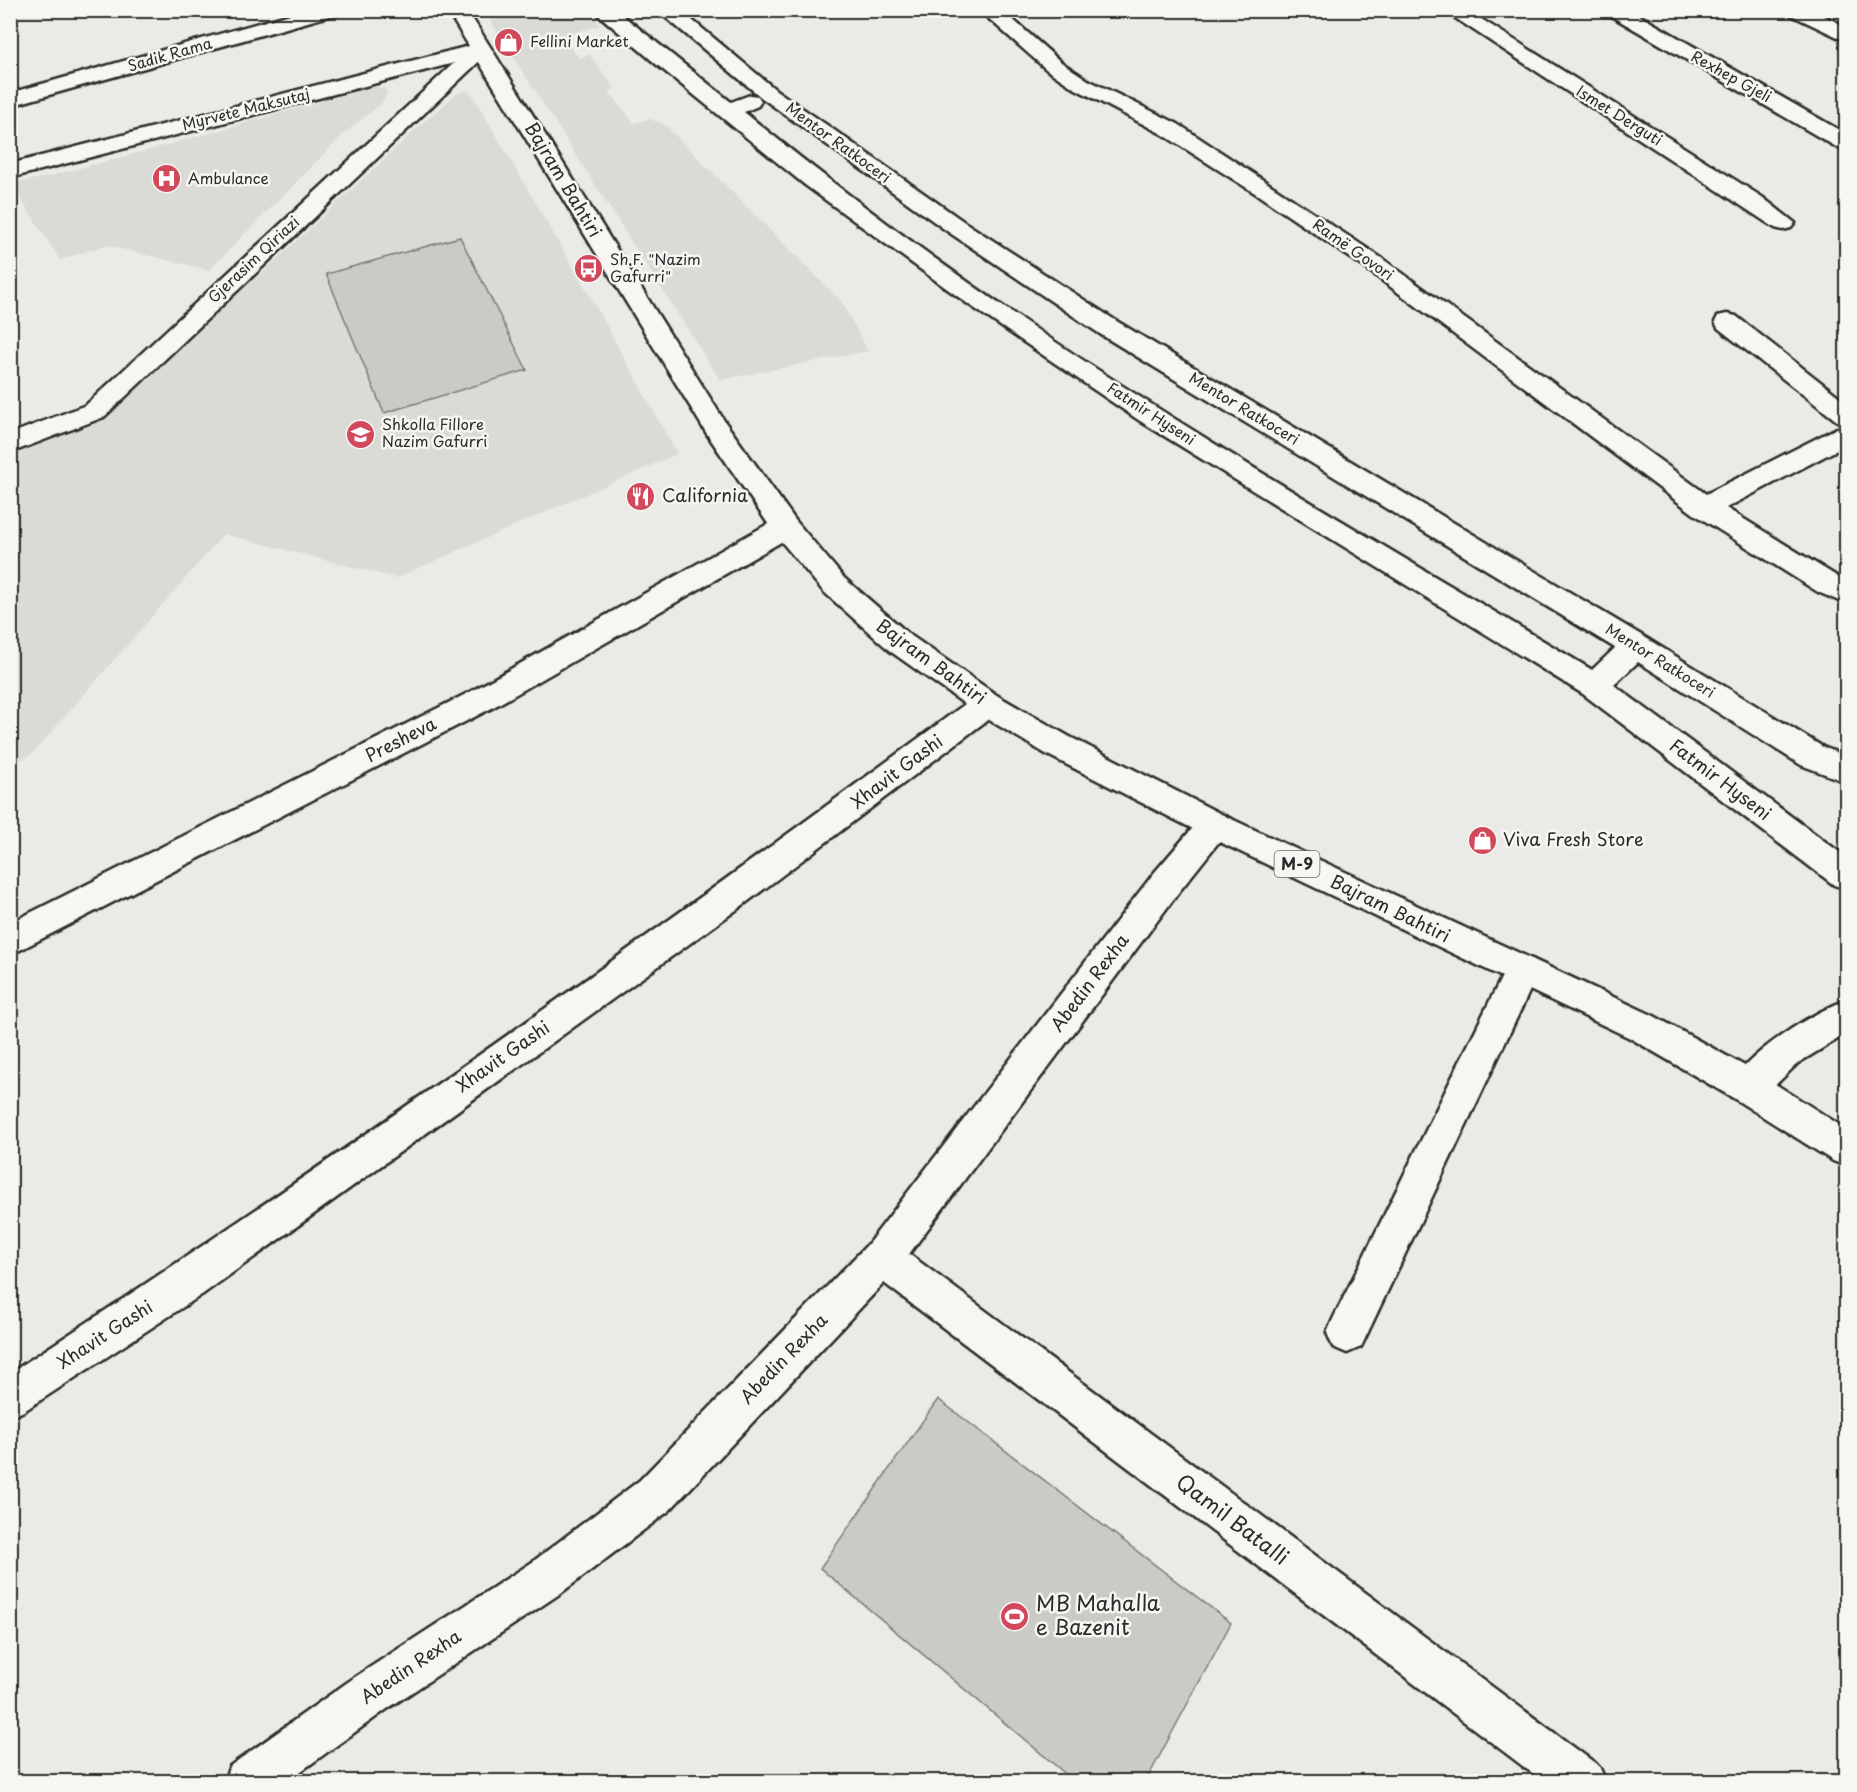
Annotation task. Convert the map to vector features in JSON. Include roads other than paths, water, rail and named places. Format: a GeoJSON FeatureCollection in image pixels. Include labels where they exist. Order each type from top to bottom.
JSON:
{"type":"FeatureCollection","features":[{"type":"Feature","properties":{"kind":"street","name":"Sadik Rama"},"geometry":{"type":"LineString","coordinates":[[10,100],[329,10]]}},
{"type":"Feature","properties":{"kind":"street","name":"Bajram Bahtiri"},"geometry":{"type":"LineString","coordinates":[[457,10],[716,428],[785,527],[834,585],[900,643],[987,704],[1057,745],[1214,825],[1642,1027],[1748,1087],[1846,1149]]}},
{"type":"Feature","properties":{"kind":"street","name":"Fatmir Hyseni"},"geometry":{"type":"LineString","coordinates":[[603,10],[813,180],[977,299],[1149,415],[1594,686],[1846,875]]}},
{"type":"Feature","properties":{"kind":"street","name":"Mentor Ratkoceri"},"geometry":{"type":"LineString","coordinates":[[667,10],[769,94],[955,226],[1109,328],[1636,646],[1812,756],[1846,770]]}},
{"type":"Feature","properties":{"kind":"street","name":"Ramë Govori"},"geometry":{"type":"LineString","coordinates":[[989,10],[1054,66],[1081,84],[1170,129],[1266,190],[1372,262],[1704,507],[1846,594]]}},
{"type":"Feature","properties":{"kind":"street","name":"Ismet Derguti"},"geometry":{"type":"LineString","coordinates":[[1453,10],[1783,223]]}},
{"type":"Feature","properties":{"kind":"street","name":"Rexhep Gjeli"},"geometry":{"type":"LineString","coordinates":[[1615,10],[1846,143]]}},
{"type":"Feature","properties":{"kind":"street"},"geometry":{"type":"LineString","coordinates":[[1796,10],[1846,35]]}},
{"type":"Feature","properties":{"kind":"street","name":"Myrvete Maksutaj"},"geometry":{"type":"LineString","coordinates":[[10,171],[481,50]]}},
{"type":"Feature","properties":{"kind":"street","name":"Gjerasim Qiriazi"},"geometry":{"type":"LineString","coordinates":[[10,444],[95,411],[481,50]]}},
{"type":"Feature","properties":{"kind":"street"},"geometry":{"type":"LineString","coordinates":[[729,111],[769,94]]}},
{"type":"Feature","properties":{"kind":"street"},"geometry":{"type":"LineString","coordinates":[[1726,322],[1846,415]]}},
{"type":"Feature","properties":{"kind":"street"},"geometry":{"type":"LineString","coordinates":[[1704,507],[1846,434]]}},
{"type":"Feature","properties":{"kind":"street","name":"Presheva"},"geometry":{"type":"LineString","coordinates":[[10,940],[479,700],[785,527]]}},
{"type":"Feature","properties":{"kind":"street"},"geometry":{"type":"LineString","coordinates":[[1594,686],[1636,646]]}},
{"type":"Feature","properties":{"kind":"street","name":"Xhavit Gashi"},"geometry":{"type":"LineString","coordinates":[[10,1397],[189,1280],[385,1141],[727,898],[987,704]]}},
{"type":"Feature","properties":{"kind":"street","name":"Abedin Rexha"},"geometry":{"type":"LineString","coordinates":[[246,1782],[371,1693],[546,1578],[655,1495],[882,1257],[1159,892],[1214,825]]}},
{"type":"Feature","properties":{"kind":"street"},"geometry":{"type":"LineString","coordinates":[[1347,1333],[1522,971]]}},
{"type":"Feature","properties":{"kind":"street"},"geometry":{"type":"LineString","coordinates":[[1748,1087],[1786,1052],[1846,1016]]}},
{"type":"Feature","properties":{"kind":"street","name":"Qamil Batalli"},"geometry":{"type":"LineString","coordinates":[[882,1257],[1583,1782]]}},
{"type":"Feature","properties":{"kind":"place","name":"Fellini Market"},"geometry":{"type":"Point","coordinates":[509,42]}},
{"type":"Feature","properties":{"kind":"place","name":"Ambulance"},"geometry":{"type":"Point","coordinates":[167,179]}},
{"type":"Feature","properties":{"kind":"place","name":"Sh.F. \"Nazim Gafurri\""},"geometry":{"type":"Point","coordinates":[589,269]}},
{"type":"Feature","properties":{"kind":"place","name":"Shkolla Fillore Nazim Gafurri"},"geometry":{"type":"Point","coordinates":[361,434]}},
{"type":"Feature","properties":{"kind":"place","name":"California"},"geometry":{"type":"Point","coordinates":[641,496]}},
{"type":"Feature","properties":{"kind":"place","name":"Viva Fresh Store"},"geometry":{"type":"Point","coordinates":[1482,840]}},
{"type":"Feature","properties":{"kind":"place","name":"MB Mahalla e Bazenit"},"geometry":{"type":"Point","coordinates":[1015,1616]}}]}
